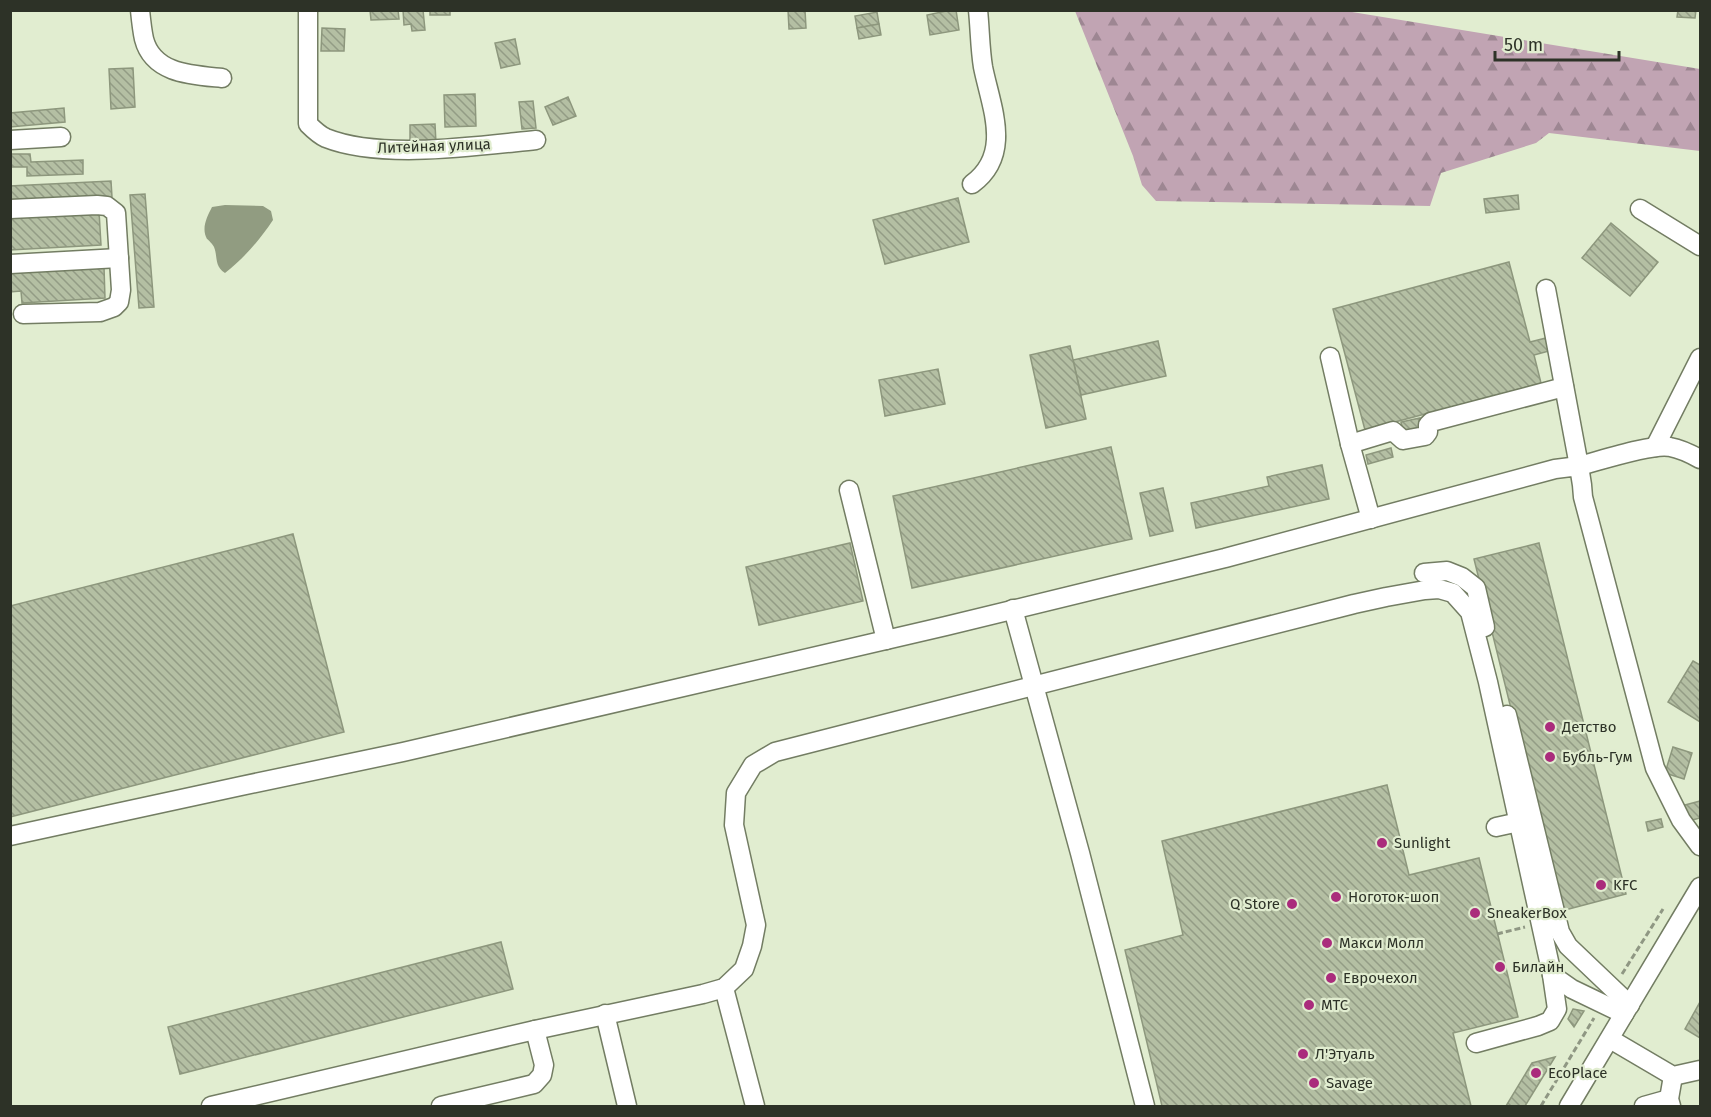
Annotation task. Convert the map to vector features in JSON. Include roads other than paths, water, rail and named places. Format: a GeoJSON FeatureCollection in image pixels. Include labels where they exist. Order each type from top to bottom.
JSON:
{"type":"FeatureCollection","features":[{"type":"Feature","properties":{"kind":"street"},"geometry":{"type":"LineString","coordinates":[[140,10],[148,50],[159,62],[174,71],[187,75],[222,78]]}},
{"type":"Feature","properties":{"kind":"street","name":"Литейная улица"},"geometry":{"type":"LineString","coordinates":[[308,10],[308,124],[326,138],[363,147],[398,149],[460,147],[536,140]]}},
{"type":"Feature","properties":{"kind":"street"},"geometry":{"type":"LineString","coordinates":[[972,184],[990,165],[997,143],[983,65],[978,10]]}},
{"type":"Feature","properties":{"kind":"street"},"geometry":{"type":"LineString","coordinates":[[10,140],[61,137]]}},
{"type":"Feature","properties":{"kind":"street"},"geometry":{"type":"LineString","coordinates":[[10,209],[97,205],[107,206],[116,213],[120,302],[100,312],[23,314]]}},
{"type":"Feature","properties":{"kind":"street"},"geometry":{"type":"LineString","coordinates":[[1640,209],[1701,246]]}},
{"type":"Feature","properties":{"kind":"street"},"geometry":{"type":"LineString","coordinates":[[10,264],[119,258]]}},
{"type":"Feature","properties":{"kind":"street"},"geometry":{"type":"LineString","coordinates":[[1546,289],[1583,498],[1655,768],[1682,820],[1701,846]]}},
{"type":"Feature","properties":{"kind":"street"},"geometry":{"type":"LineString","coordinates":[[1330,357],[1350,444],[1371,519]]}},
{"type":"Feature","properties":{"kind":"street"},"geometry":{"type":"LineString","coordinates":[[1655,447],[1701,358]]}},
{"type":"Feature","properties":{"kind":"street"},"geometry":{"type":"LineString","coordinates":[[1350,444],[1391,432],[1396,433],[1403,440],[1425,436],[1431,422],[1564,387]]}},
{"type":"Feature","properties":{"kind":"street"},"geometry":{"type":"LineString","coordinates":[[10,836],[403,752],[886,640],[1225,558],[1555,469],[1579,466],[1655,447],[1669,446],[1701,459]]}},
{"type":"Feature","properties":{"kind":"street"},"geometry":{"type":"LineString","coordinates":[[849,490],[886,640]]}},
{"type":"Feature","properties":{"kind":"street"},"geometry":{"type":"LineString","coordinates":[[1424,573],[1447,571],[1462,577],[1476,588],[1560,932],[1568,946],[1608,996],[1627,1010]]}},
{"type":"Feature","properties":{"kind":"street"},"geometry":{"type":"LineString","coordinates":[[211,1107],[249,1102],[535,1030],[724,988],[744,969],[756,925],[734,825],[736,793],[753,765],[775,752],[1386,597],[1439,580],[1462,577]]}},
{"type":"Feature","properties":{"kind":"street"},"geometry":{"type":"LineString","coordinates":[[1386,597],[1439,589],[1453,593],[1470,612],[1488,682],[1552,975],[1557,1009],[1550,1021],[1476,1043]]}},
{"type":"Feature","properties":{"kind":"street"},"geometry":{"type":"LineString","coordinates":[[1013,609],[1080,853],[1145,1107]]}},
{"type":"Feature","properties":{"kind":"street"},"geometry":{"type":"LineString","coordinates":[[1496,827],[1519,822]]}},
{"type":"Feature","properties":{"kind":"street"},"geometry":{"type":"LineString","coordinates":[[1569,1107],[1701,887]]}},
{"type":"Feature","properties":{"kind":"street"},"geometry":{"type":"LineString","coordinates":[[1552,975],[1572,989],[1608,996]]}},
{"type":"Feature","properties":{"kind":"street"},"geometry":{"type":"LineString","coordinates":[[724,988],[755,1107]]}},
{"type":"Feature","properties":{"kind":"street"},"geometry":{"type":"LineString","coordinates":[[605,1014],[627,1107]]}},
{"type":"Feature","properties":{"kind":"street"},"geometry":{"type":"LineString","coordinates":[[441,1107],[534,1084],[543,1075],[544,1065],[535,1030]]}},
{"type":"Feature","properties":{"kind":"street"},"geometry":{"type":"LineString","coordinates":[[1610,1039],[1673,1076],[1701,1070]]}},
{"type":"Feature","properties":{"kind":"street"},"geometry":{"type":"LineString","coordinates":[[1644,1107],[1670,1103],[1673,1076]]}},
{"type":"Feature","properties":{"kind":"place","name":"Детство"},"geometry":{"type":"Point","coordinates":[1550,727]}},
{"type":"Feature","properties":{"kind":"place","name":"Бубль-Гум"},"geometry":{"type":"Point","coordinates":[1550,757]}},
{"type":"Feature","properties":{"kind":"place","name":"Sunlight"},"geometry":{"type":"Point","coordinates":[1382,843]}},
{"type":"Feature","properties":{"kind":"place","name":"KFC"},"geometry":{"type":"Point","coordinates":[1601,885]}},
{"type":"Feature","properties":{"kind":"place","name":"Ноготок-шоп"},"geometry":{"type":"Point","coordinates":[1336,897]}},
{"type":"Feature","properties":{"kind":"place","name":"Q Store"},"geometry":{"type":"Point","coordinates":[1292,904]}},
{"type":"Feature","properties":{"kind":"place","name":"SneakerBox"},"geometry":{"type":"Point","coordinates":[1475,913]}},
{"type":"Feature","properties":{"kind":"place","name":"Макси Молл"},"geometry":{"type":"Point","coordinates":[1327,943]}},
{"type":"Feature","properties":{"kind":"place","name":"Билайн"},"geometry":{"type":"Point","coordinates":[1500,967]}},
{"type":"Feature","properties":{"kind":"place","name":"Еврочехол"},"geometry":{"type":"Point","coordinates":[1331,978]}},
{"type":"Feature","properties":{"kind":"place","name":"МТС"},"geometry":{"type":"Point","coordinates":[1309,1005]}},
{"type":"Feature","properties":{"kind":"place","name":"Л'Этуаль"},"geometry":{"type":"Point","coordinates":[1303,1054]}},
{"type":"Feature","properties":{"kind":"place","name":"EcoPlace"},"geometry":{"type":"Point","coordinates":[1536,1073]}},
{"type":"Feature","properties":{"kind":"place","name":"Savage"},"geometry":{"type":"Point","coordinates":[1314,1083]}}]}
